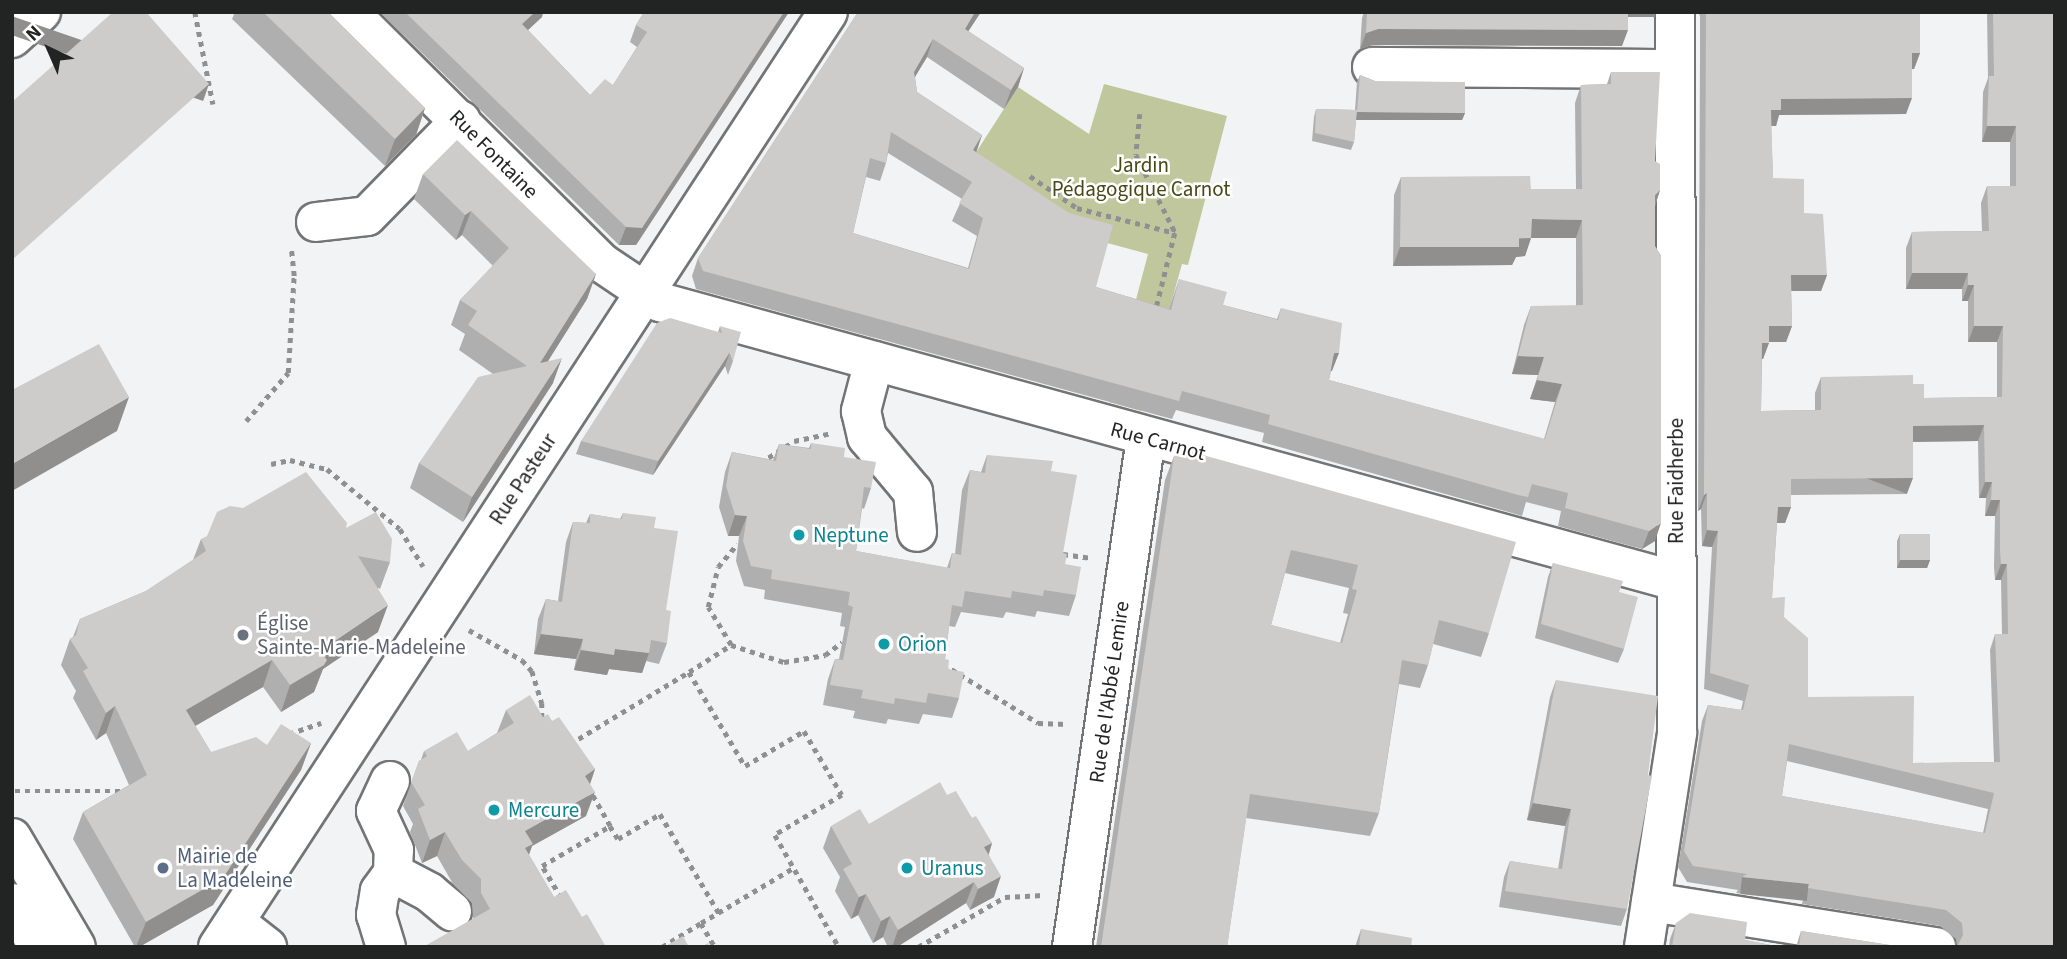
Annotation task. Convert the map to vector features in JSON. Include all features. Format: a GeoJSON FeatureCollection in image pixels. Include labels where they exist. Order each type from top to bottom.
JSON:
{"type":"FeatureCollection","features":[{"type":"Feature","properties":{"kind":"street"},"geometry":{"type":"LineString","coordinates":[[12,38],[41,12]]}},
{"type":"Feature","properties":{"kind":"street","name":"Rue Fontaine"},"geometry":{"type":"LineString","coordinates":[[349,12],[602,262],[642,293]]}},
{"type":"Feature","properties":{"kind":"street","name":"Rue Pasteur"},"geometry":{"type":"LineString","coordinates":[[227,935],[642,293],[828,12]]}},
{"type":"Feature","properties":{"kind":"street","name":"Rue Faidherbe"},"geometry":{"type":"LineString","coordinates":[[1644,947],[1676,733],[1675,12]]}},
{"type":"Feature","properties":{"kind":"street"},"geometry":{"type":"LineString","coordinates":[[1372,67],[1675,69]]}},
{"type":"Feature","properties":{"kind":"street"},"geometry":{"type":"LineString","coordinates":[[303,232],[367,216],[460,120]]}},
{"type":"Feature","properties":{"kind":"street","name":"Rue Carnot"},"geometry":{"type":"LineString","coordinates":[[642,293],[674,307],[1676,581]]}},
{"type":"Feature","properties":{"kind":"street"},"geometry":{"type":"LineString","coordinates":[[874,361],[860,411],[867,437],[913,492],[917,532]]}},
{"type":"Feature","properties":{"kind":"street","name":"Rue de l'Abbé Lemire"},"geometry":{"type":"LineString","coordinates":[[1072,947],[1146,438]]}},
{"type":"Feature","properties":{"kind":"street"},"geometry":{"type":"LineString","coordinates":[[386,947],[376,915],[380,891],[393,873],[394,850],[376,811],[390,781]]}},
{"type":"Feature","properties":{"kind":"street"},"geometry":{"type":"LineString","coordinates":[[12,838],[76,947]]}},
{"type":"Feature","properties":{"kind":"street"},"geometry":{"type":"LineString","coordinates":[[393,873],[429,892],[452,911]]}},
{"type":"Feature","properties":{"kind":"street"},"geometry":{"type":"LineString","coordinates":[[1651,902],[1936,947]]}},
{"type":"Feature","properties":{"kind":"street"},"geometry":{"type":"LineString","coordinates":[[12,903],[39,947]]}},
{"type":"Feature","properties":{"kind":"street"},"geometry":{"type":"LineString","coordinates":[[227,935],[267,947]]}},
{"type":"Feature","properties":{"kind":"path"},"geometry":{"type":"LineString","coordinates":[[195,12],[214,104]]}},
{"type":"Feature","properties":{"kind":"path"},"geometry":{"type":"LineString","coordinates":[[1140,114],[1136,155],[1175,233],[1154,314]]}},
{"type":"Feature","properties":{"kind":"path"},"geometry":{"type":"LineString","coordinates":[[1030,176],[1077,208],[1175,233]]}},
{"type":"Feature","properties":{"kind":"path"},"geometry":{"type":"LineString","coordinates":[[246,421],[288,373],[294,275],[303,232]]}},
{"type":"Feature","properties":{"kind":"path"},"geometry":{"type":"LineString","coordinates":[[751,471],[794,441],[829,432],[867,437]]}},
{"type":"Feature","properties":{"kind":"path"},"geometry":{"type":"LineString","coordinates":[[271,464],[290,460],[327,469],[366,498],[400,529],[440,607],[522,660],[538,686],[542,727]]}},
{"type":"Feature","properties":{"kind":"path"},"geometry":{"type":"LineString","coordinates":[[739,532],[737,544],[718,567],[708,607],[732,645],[784,662],[825,655],[842,642]]}},
{"type":"Feature","properties":{"kind":"path"},"geometry":{"type":"LineString","coordinates":[[737,544],[746,547]]}},
{"type":"Feature","properties":{"kind":"path"},"geometry":{"type":"LineString","coordinates":[[564,747],[732,645]]}},
{"type":"Feature","properties":{"kind":"path"},"geometry":{"type":"LineString","coordinates":[[940,662],[1038,723],[1103,727]]}},
{"type":"Feature","properties":{"kind":"path"},"geometry":{"type":"LineString","coordinates":[[689,672],[745,766],[804,732],[842,794],[775,835],[839,947]]}},
{"type":"Feature","properties":{"kind":"path"},"geometry":{"type":"LineString","coordinates":[[283,736],[323,722],[367,721]]}},
{"type":"Feature","properties":{"kind":"path"},"geometry":{"type":"LineString","coordinates":[[584,781],[618,839],[660,814],[719,913]]}},
{"type":"Feature","properties":{"kind":"path"},"geometry":{"type":"LineString","coordinates":[[15,791],[125,791],[138,786]]}},
{"type":"Feature","properties":{"kind":"path"},"geometry":{"type":"LineString","coordinates":[[566,906],[542,866],[610,826]]}},
{"type":"Feature","properties":{"kind":"path"},"geometry":{"type":"LineString","coordinates":[[662,947],[795,867]]}},
{"type":"Feature","properties":{"kind":"path"},"geometry":{"type":"LineString","coordinates":[[545,890],[553,885]]}},
{"type":"Feature","properties":{"kind":"path"},"geometry":{"type":"LineString","coordinates":[[918,947],[1005,897],[1056,895],[1079,900]]}},
{"type":"Feature","properties":{"kind":"path"},"geometry":{"type":"LineString","coordinates":[[701,923],[715,947]]}},
{"type":"Feature","properties":{"kind":"green space","name":"Jardin Pédagogique Carnot"},"geometry":{"type":"Polygon","coordinates":[[[1104,84],[1227,116],[1188,265],[1182,264],[1141,411],[1109,402],[1148,254],[1063,231],[966,168],[1018,87],[1089,134],[1104,84]]]}},
{"type":"Feature","properties":{"kind":"building"},"geometry":{"type":"Polygon","coordinates":[[[113,12],[146,12],[209,84],[12,260],[12,102],[113,12]]]}},
{"type":"Feature","properties":{"kind":"building"},"geometry":{"type":"Polygon","coordinates":[[[263,12],[328,12],[425,108],[395,139],[263,12]]]}},
{"type":"Feature","properties":{"kind":"building"},"geometry":{"type":"Polygon","coordinates":[[[405,12],[535,12],[522,24],[590,95],[605,79],[613,85],[647,32],[636,25],[644,12],[784,12],[642,228],[626,227],[405,12]]]}},
{"type":"Feature","properties":{"kind":"building"},"geometry":{"type":"Polygon","coordinates":[[[858,12],[975,12],[965,29],[1024,68],[1011,90],[933,39],[914,72],[917,92],[982,135],[973,150],[1069,213],[1113,225],[1096,287],[1171,310],[1179,279],[1227,292],[1223,305],[1278,320],[1281,308],[1342,323],[1339,353],[1334,353],[1329,380],[1545,439],[1562,384],[1537,380],[1544,357],[1518,356],[1531,306],[1583,305],[1582,220],[1532,219],[1531,238],[1519,238],[1519,247],[1400,247],[1401,177],[1530,176],[1531,189],[1582,189],[1581,85],[1611,84],[1611,72],[1660,72],[1655,161],[1660,164],[1660,190],[1655,195],[1655,246],[1661,255],[1661,523],[1649,531],[1565,508],[1568,493],[1532,484],[1528,497],[1518,495],[1268,424],[1270,415],[1182,391],[1179,401],[703,271],[698,258],[858,12]],[[891,132],[886,163],[870,158],[853,233],[969,269],[983,218],[959,203],[972,182],[891,132]]]}},
{"type":"Feature","properties":{"kind":"building"},"geometry":{"type":"Polygon","coordinates":[[[1367,12],[1628,12],[1628,30],[1378,29],[1366,33],[1367,12]]]}},
{"type":"Feature","properties":{"kind":"building"},"geometry":{"type":"Polygon","coordinates":[[[1706,12],[1920,12],[1920,53],[1912,53],[1912,98],[1781,99],[1781,110],[1771,110],[1773,178],[1804,179],[1804,213],[1823,214],[1827,275],[1791,275],[1792,326],[1769,326],[1769,343],[1762,343],[1761,411],[1821,410],[1821,377],[1913,375],[1913,384],[1924,384],[1924,398],[2002,397],[2003,326],[1974,326],[1974,285],[1968,285],[1968,273],[1912,273],[1912,232],[1989,231],[1987,186],[2016,186],[2016,126],[1987,126],[1989,76],[1994,76],[1993,12],[2055,12],[2055,944],[2051,947],[1954,947],[1963,935],[1962,923],[1946,910],[1808,888],[1809,884],[1742,877],[1747,874],[1693,866],[1684,851],[1708,705],[1743,710],[1749,685],[1710,673],[1718,531],[1707,530],[1707,493],[1704,495],[1706,12]],[[1984,425],[1913,426],[1913,478],[1791,479],[1791,507],[1778,507],[1772,598],[1785,597],[1784,617],[1808,638],[1808,697],[1914,696],[1913,763],[2000,762],[1995,634],[2008,634],[2007,564],[2001,564],[2000,500],[1991,500],[1992,482],[1985,482],[1984,425]],[[1789,744],[1782,796],[1985,833],[1994,793],[1789,744]]]}},
{"type":"Feature","properties":{"kind":"building"},"geometry":{"type":"Polygon","coordinates":[[[1360,75],[1375,81],[1465,82],[1465,113],[1357,112],[1360,75]]]}},
{"type":"Feature","properties":{"kind":"building"},"geometry":{"type":"Polygon","coordinates":[[[1316,109],[1357,110],[1354,142],[1315,133],[1316,109]]]}},
{"type":"Feature","properties":{"kind":"building"},"geometry":{"type":"Polygon","coordinates":[[[457,140],[596,274],[540,363],[562,358],[472,497],[419,463],[478,377],[527,366],[468,325],[477,311],[460,300],[509,248],[471,211],[465,215],[423,174],[457,140]]]}},
{"type":"Feature","properties":{"kind":"building"},"geometry":{"type":"Polygon","coordinates":[[[670,318],[722,333],[720,326],[741,332],[733,361],[730,352],[658,461],[581,441],[657,323],[670,318]]]}},
{"type":"Feature","properties":{"kind":"building"},"geometry":{"type":"Polygon","coordinates":[[[99,344],[129,397],[12,464],[12,390],[99,344]]]}},
{"type":"Feature","properties":{"kind":"building"},"geometry":{"type":"Polygon","coordinates":[[[811,443],[845,448],[844,457],[876,462],[871,488],[864,487],[856,551],[950,568],[952,553],[961,555],[970,470],[985,473],[987,455],[1053,461],[1051,471],[1077,475],[1063,553],[1067,554],[1065,564],[1081,567],[1076,595],[1044,590],[1043,596],[1012,591],[1011,598],[965,591],[962,607],[952,605],[945,659],[949,660],[948,669],[964,672],[959,698],[928,693],[926,703],[895,698],[894,704],[861,698],[863,690],[830,685],[835,659],[843,660],[853,607],[848,605],[850,592],[771,579],[772,570],[751,566],[743,541],[747,516],[735,515],[726,486],[732,452],[776,461],[779,444],[811,449],[811,443]]]}},
{"type":"Feature","properties":{"kind":"building"},"geometry":{"type":"Polygon","coordinates":[[[1185,450],[1516,542],[1489,633],[1439,620],[1428,665],[1402,660],[1379,813],[1250,794],[1227,947],[1101,947],[1174,456],[1185,450]],[[1291,550],[1271,625],[1342,643],[1357,590],[1352,589],[1358,565],[1291,550]]]}},
{"type":"Feature","properties":{"kind":"building"},"geometry":{"type":"Polygon","coordinates":[[[306,472],[347,523],[346,528],[376,512],[392,539],[390,562],[358,556],[388,605],[320,651],[327,660],[324,665],[290,685],[272,660],[186,710],[211,752],[256,737],[267,745],[281,724],[311,743],[223,878],[146,922],[83,812],[147,775],[115,706],[106,713],[83,671],[88,668],[70,639],[76,635],[80,619],[146,591],[206,551],[201,539],[207,536],[217,512],[230,506],[243,508],[306,472]]]}},
{"type":"Feature","properties":{"kind":"building"},"geometry":{"type":"Polygon","coordinates":[[[623,513],[656,517],[654,528],[678,531],[666,610],[671,611],[667,643],[651,640],[649,653],[615,649],[614,655],[581,650],[583,639],[541,634],[546,599],[562,602],[573,522],[590,523],[590,514],[622,519],[623,513]]]}},
{"type":"Feature","properties":{"kind":"building"},"geometry":{"type":"Polygon","coordinates":[[[1900,534],[1930,534],[1930,560],[1900,560],[1900,534]]]}},
{"type":"Feature","properties":{"kind":"building"},"geometry":{"type":"Polygon","coordinates":[[[1553,563],[1623,581],[1619,592],[1638,597],[1624,649],[1541,624],[1553,563]]]}},
{"type":"Feature","properties":{"kind":"building"},"geometry":{"type":"Polygon","coordinates":[[[1556,680],[1658,696],[1648,775],[1652,776],[1627,909],[1505,891],[1510,861],[1562,869],[1571,809],[1533,803],[1556,680]]]}},
{"type":"Feature","properties":{"kind":"building"},"geometry":{"type":"Polygon","coordinates":[[[530,695],[543,717],[548,714],[552,721],[559,717],[595,769],[585,776],[595,792],[525,831],[533,844],[525,848],[554,897],[566,890],[582,917],[587,914],[606,947],[423,947],[490,909],[481,893],[481,879],[462,860],[445,832],[430,840],[418,809],[425,805],[411,782],[419,761],[427,756],[424,751],[457,732],[468,751],[514,723],[506,710],[530,695]]]}},
{"type":"Feature","properties":{"kind":"building","name":"Uranus"},"geometry":{"type":"Polygon","coordinates":[[[940,782],[947,795],[956,791],[972,818],[976,816],[992,843],[984,847],[1001,876],[978,889],[974,882],[898,930],[890,916],[881,921],[866,894],[859,897],[843,869],[852,864],[831,826],[860,809],[869,824],[940,782]]]}},
{"type":"Feature","properties":{"kind":"building"},"geometry":{"type":"Polygon","coordinates":[[[1690,913],[1747,922],[1745,940],[1780,947],[1672,947],[1676,923],[1690,913]]]}},
{"type":"Feature","properties":{"kind":"building"},"geometry":{"type":"Polygon","coordinates":[[[1361,929],[1412,938],[1411,947],[1359,947],[1361,929]]]}},
{"type":"Feature","properties":{"kind":"building"},"geometry":{"type":"Polygon","coordinates":[[[1801,931],[1902,947],[1799,947],[1801,931]]]}},
{"type":"Feature","properties":{"kind":"building"},"geometry":{"type":"Polygon","coordinates":[[[683,936],[689,947],[664,947],[683,936]]]}},
{"type":"Feature","properties":{"kind":"place","name":"Neptune"},"geometry":{"type":"Point","coordinates":[799,535]}},
{"type":"Feature","properties":{"kind":"place","name":"Église Sainte-Marie-Madeleine"},"geometry":{"type":"Point","coordinates":[243,635]}},
{"type":"Feature","properties":{"kind":"place","name":"Orion"},"geometry":{"type":"Point","coordinates":[884,644]}},
{"type":"Feature","properties":{"kind":"place","name":"Mercure"},"geometry":{"type":"Point","coordinates":[494,810]}},
{"type":"Feature","properties":{"kind":"place","name":"Mairie de La Madeleine"},"geometry":{"type":"Point","coordinates":[163,868]}},
{"type":"Feature","properties":{"kind":"place","name":"Uranus"},"geometry":{"type":"Point","coordinates":[907,868]}}]}
